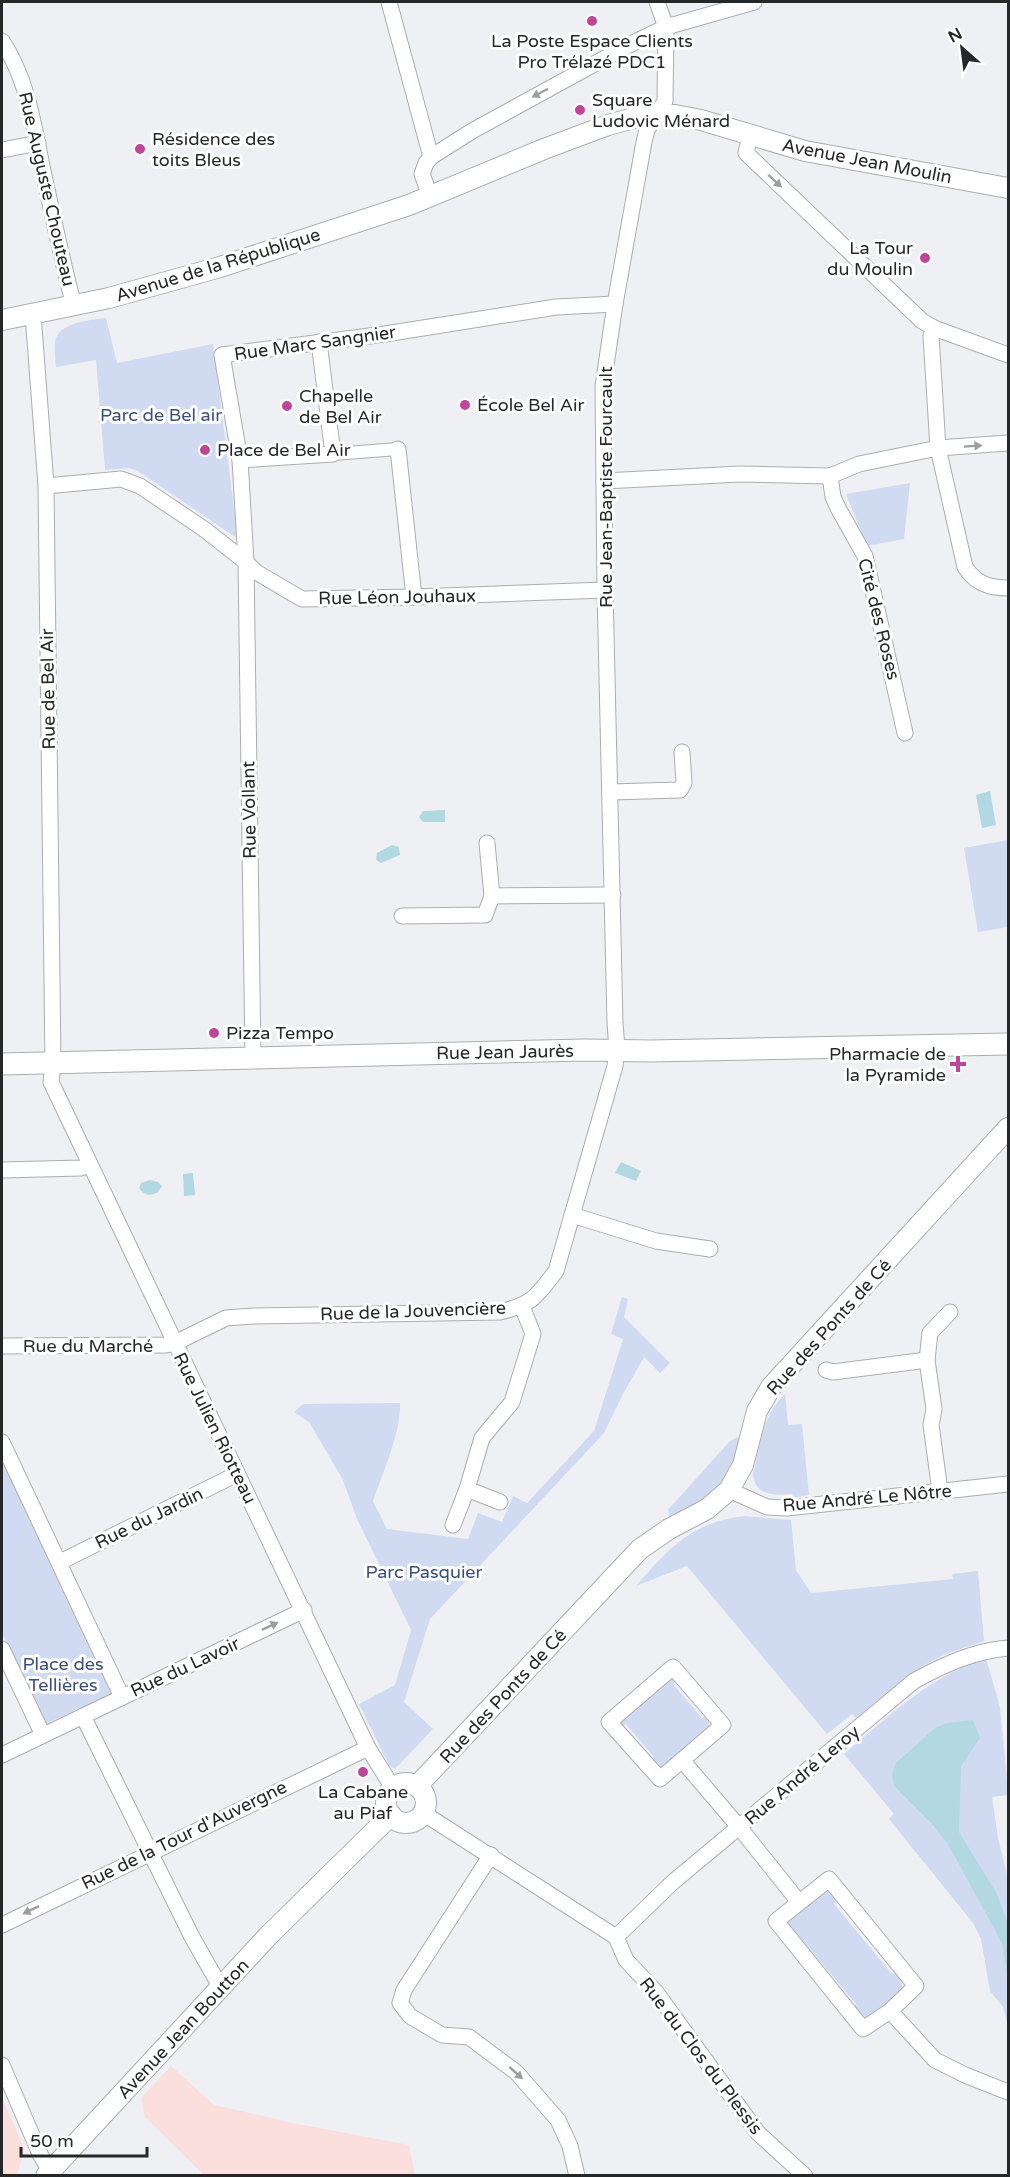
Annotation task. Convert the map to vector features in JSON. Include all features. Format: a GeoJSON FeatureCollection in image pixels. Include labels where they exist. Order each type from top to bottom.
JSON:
{"type":"FeatureCollection","features":[{"type":"Feature","properties":{"kind":"main road","name":"Rue Jean Jaurès"},"geometry":{"type":"LineString","coordinates":[[2,1064],[617,1049],[651,1051],[1008,1044]]}},
{"type":"Feature","properties":{"kind":"street"},"geometry":{"type":"LineString","coordinates":[[389,2],[431,157]]}},
{"type":"Feature","properties":{"kind":"street"},"geometry":{"type":"LineString","coordinates":[[657,2],[666,27]]}},
{"type":"Feature","properties":{"kind":"street"},"geometry":{"type":"LineString","coordinates":[[430,196],[422,174],[426,163],[431,157],[472,131],[666,27],[754,2]]}},
{"type":"Feature","properties":{"kind":"street","name":"Rue Jean-Baptiste Fourcault"},"geometry":{"type":"LineString","coordinates":[[617,1049],[605,590],[603,386],[645,136],[665,101],[666,27]]}},
{"type":"Feature","properties":{"kind":"street","name":"Rue Auguste Chouteau"},"geometry":{"type":"LineString","coordinates":[[2,42],[22,83],[32,114],[74,306]]}},
{"type":"Feature","properties":{"kind":"street","name":"Avenue Jean Moulin"},"geometry":{"type":"LineString","coordinates":[[656,116],[701,120],[805,152],[1008,188]]}},
{"type":"Feature","properties":{"kind":"street","name":"Avenue de la République"},"geometry":{"type":"LineString","coordinates":[[2,320],[74,306],[220,267],[408,205],[608,125],[638,117],[656,116]]}},
{"type":"Feature","properties":{"kind":"street"},"geometry":{"type":"LineString","coordinates":[[750,135],[746,153],[922,321],[934,328],[1008,355]]}},
{"type":"Feature","properties":{"kind":"street"},"geometry":{"type":"LineString","coordinates":[[2,150],[38,143]]}},
{"type":"Feature","properties":{"kind":"street","name":"Rue Marc Sangnier"},"geometry":{"type":"LineString","coordinates":[[246,562],[240,460],[222,355],[556,307],[615,304]]}},
{"type":"Feature","properties":{"kind":"street","name":"Rue de Bel Air"},"geometry":{"type":"LineString","coordinates":[[33,314],[46,486],[53,1064]]}},
{"type":"Feature","properties":{"kind":"street"},"geometry":{"type":"LineString","coordinates":[[934,328],[931,336],[938,448],[965,567],[972,578],[983,585],[1008,588]]}},
{"type":"Feature","properties":{"kind":"street"},"geometry":{"type":"LineString","coordinates":[[319,342],[333,454]]}},
{"type":"Feature","properties":{"kind":"street"},"geometry":{"type":"LineString","coordinates":[[604,481],[740,474],[830,476],[859,464],[938,448],[1008,443]]}},
{"type":"Feature","properties":{"kind":"street"},"geometry":{"type":"LineString","coordinates":[[240,460],[398,449],[414,597]]}},
{"type":"Feature","properties":{"kind":"street","name":"Cité des Roses"},"geometry":{"type":"LineString","coordinates":[[830,476],[833,497],[865,556],[905,733]]}},
{"type":"Feature","properties":{"kind":"street","name":"Rue Léon Jouhaux"},"geometry":{"type":"LineString","coordinates":[[46,486],[121,478],[149,492],[204,530],[256,572],[302,599],[605,590]]}},
{"type":"Feature","properties":{"kind":"street","name":"Rue Vollant"},"geometry":{"type":"LineString","coordinates":[[246,562],[253,1058]]}},
{"type":"Feature","properties":{"kind":"street"},"geometry":{"type":"LineString","coordinates":[[610,792],[680,790],[684,783],[682,752]]}},
{"type":"Feature","properties":{"kind":"street"},"geometry":{"type":"LineString","coordinates":[[402,916],[485,915],[492,896],[487,843]]}},
{"type":"Feature","properties":{"kind":"street"},"geometry":{"type":"LineString","coordinates":[[492,896],[613,895]]}},
{"type":"Feature","properties":{"kind":"street","name":"Rue de la Jouvencière"},"geometry":{"type":"LineString","coordinates":[[175,1343],[226,1318],[500,1311],[522,1306],[534,1299],[556,1271],[615,1066],[617,1049]]}},
{"type":"Feature","properties":{"kind":"street","name":"Rue Julien Riotteau"},"geometry":{"type":"LineString","coordinates":[[53,1064],[51,1082],[368,1748],[393,1788]]}},
{"type":"Feature","properties":{"kind":"street","name":"Rue des Ponts de Cé"},"geometry":{"type":"LineString","coordinates":[[417,1786],[640,1549],[669,1529],[706,1509],[729,1490],[743,1465],[757,1411],[771,1387],[1008,1128]]}},
{"type":"Feature","properties":{"kind":"street"},"geometry":{"type":"LineString","coordinates":[[2,1170],[81,1168],[90,1165]]}},
{"type":"Feature","properties":{"kind":"street"},"geometry":{"type":"LineString","coordinates":[[572,1215],[656,1240],[711,1249]]}},
{"type":"Feature","properties":{"kind":"street"},"geometry":{"type":"LineString","coordinates":[[453,1525],[467,1489],[482,1438],[512,1402],[533,1334],[522,1306]]}},
{"type":"Feature","properties":{"kind":"street"},"geometry":{"type":"LineString","coordinates":[[940,1491],[931,1425],[934,1409],[927,1360],[930,1333],[950,1312]]}},
{"type":"Feature","properties":{"kind":"street","name":"Rue du Marché"},"geometry":{"type":"LineString","coordinates":[[2,1346],[166,1346],[175,1343]]}},
{"type":"Feature","properties":{"kind":"street"},"geometry":{"type":"LineString","coordinates":[[826,1370],[833,1372],[927,1360]]}},
{"type":"Feature","properties":{"kind":"street"},"geometry":{"type":"LineString","coordinates":[[2,1442],[122,1696]]}},
{"type":"Feature","properties":{"kind":"street","name":"Rue du Jardin"},"geometry":{"type":"LineString","coordinates":[[60,1562],[237,1474]]}},
{"type":"Feature","properties":{"kind":"street","name":"Rue André Le Nôtre"},"geometry":{"type":"LineString","coordinates":[[729,1490],[767,1507],[787,1508],[1008,1484]]}},
{"type":"Feature","properties":{"kind":"street"},"geometry":{"type":"LineString","coordinates":[[467,1489],[500,1503]]}},
{"type":"Feature","properties":{"kind":"street","name":"Rue du Lavoir"},"geometry":{"type":"LineString","coordinates":[[2,1755],[304,1610]]}},
{"type":"Feature","properties":{"kind":"street","name":"Rue André Leroy"},"geometry":{"type":"LineString","coordinates":[[616,1938],[673,1882],[914,1681],[952,1660],[988,1650],[1008,1648]]}},
{"type":"Feature","properties":{"kind":"street"},"geometry":{"type":"LineString","coordinates":[[2,1649],[43,1735]]}},
{"type":"Feature","properties":{"kind":"street"},"geometry":{"type":"LineString","coordinates":[[673,1667],[723,1725],[682,1760],[660,1779],[609,1722],[673,1667]]}},
{"type":"Feature","properties":{"kind":"street"},"geometry":{"type":"LineString","coordinates":[[83,1716],[192,1937],[220,1988]]}},
{"type":"Feature","properties":{"kind":"street","name":"Rue de la Tour d'Auvergne"},"geometry":{"type":"LineString","coordinates":[[2,1924],[368,1748]]}},
{"type":"Feature","properties":{"kind":"street"},"geometry":{"type":"LineString","coordinates":[[682,1760],[799,1902]]}},
{"type":"Feature","properties":{"kind":"street"},"geometry":{"type":"LineString","coordinates":[[404,1783],[417,1786],[425,1795],[426,1807],[419,1819],[404,1823],[391,1815],[386,1802],[393,1788],[404,1783]]}},
{"type":"Feature","properties":{"kind":"street","name":"Rue du Clos du Plessis"},"geometry":{"type":"LineString","coordinates":[[423,1813],[492,1855],[616,1938],[626,1960],[656,1992],[758,2133],[805,2175]]}},
{"type":"Feature","properties":{"kind":"street","name":"Avenue Jean Boutton"},"geometry":{"type":"LineString","coordinates":[[48,2173],[269,1935],[391,1815]]}},
{"type":"Feature","properties":{"kind":"street"},"geometry":{"type":"LineString","coordinates":[[492,1855],[404,1990],[400,2003],[410,2016],[442,2035],[469,2037],[516,2072],[558,2120],[570,2146],[577,2175]]}},
{"type":"Feature","properties":{"kind":"street"},"geometry":{"type":"LineString","coordinates":[[829,1879],[916,1986],[890,2011],[863,2030],[776,1922],[799,1902],[829,1879]]}},
{"type":"Feature","properties":{"kind":"street"},"geometry":{"type":"LineString","coordinates":[[890,2011],[935,2060],[1008,2092]]}},
{"type":"Feature","properties":{"kind":"street"},"geometry":{"type":"LineString","coordinates":[[2,2065],[48,2173]]}},
{"type":"Feature","properties":{"kind":"shaded area"},"geometry":{"type":"Polygon","coordinates":[[[990,791],[996,825],[982,828],[976,795],[990,791]]]}},
{"type":"Feature","properties":{"kind":"shaded area"},"geometry":{"type":"Polygon","coordinates":[[[445,810],[445,822],[423,822],[419,817],[423,811],[445,810]]]}},
{"type":"Feature","properties":{"kind":"shaded area"},"geometry":{"type":"Polygon","coordinates":[[[392,845],[399,847],[400,855],[381,863],[376,860],[377,853],[392,845]]]}},
{"type":"Feature","properties":{"kind":"shaded area"},"geometry":{"type":"Polygon","coordinates":[[[621,1162],[641,1171],[636,1181],[615,1173],[621,1162]]]}},
{"type":"Feature","properties":{"kind":"shaded area"},"geometry":{"type":"Polygon","coordinates":[[[193,1173],[195,1195],[184,1196],[183,1174],[193,1173]]]}},
{"type":"Feature","properties":{"kind":"shaded area"},"geometry":{"type":"Polygon","coordinates":[[[150,1180],[162,1186],[158,1192],[150,1195],[145,1194],[139,1188],[141,1183],[150,1180]]]}},
{"type":"Feature","properties":{"kind":"shaded area"},"geometry":{"type":"Polygon","coordinates":[[[973,1720],[980,1738],[961,1766],[959,1832],[997,1894],[1008,1924],[1008,1978],[1002,1943],[948,1844],[933,1825],[894,1786],[892,1774],[896,1763],[935,1728],[946,1723],[973,1720]]]}},
{"type":"Feature","properties":{"kind":"shaded area"},"geometry":{"type":"Polygon","coordinates":[[[171,2066],[214,2105],[409,2145],[415,2175],[204,2175],[145,2117],[141,2098],[171,2066]]]}},
{"type":"Feature","properties":{"kind":"shaded area"},"geometry":{"type":"Polygon","coordinates":[[[3,2100],[24,2148],[19,2170],[15,2175],[2,2175],[3,2100]]]}},
{"type":"Feature","properties":{"kind":"green space","name":"Parc de Bel air"},"geometry":{"type":"Polygon","coordinates":[[[106,318],[117,363],[213,344],[238,539],[138,471],[129,468],[105,470],[96,360],[56,367],[55,342],[57,335],[68,326],[106,318]]]}},
{"type":"Feature","properties":{"kind":"green space"},"geometry":{"type":"Polygon","coordinates":[[[910,483],[904,539],[867,546],[846,494],[910,483]]]}},
{"type":"Feature","properties":{"kind":"green space"},"geometry":{"type":"Polygon","coordinates":[[[1008,840],[1008,927],[978,932],[964,848],[1008,840]]]}},
{"type":"Feature","properties":{"kind":"green space","name":"Parc Pasquier"},"geometry":{"type":"Polygon","coordinates":[[[622,1297],[628,1299],[624,1317],[670,1363],[660,1373],[644,1357],[604,1433],[430,1619],[404,1702],[433,1729],[395,1769],[389,1765],[359,1704],[395,1685],[411,1630],[357,1519],[343,1480],[309,1422],[294,1412],[303,1404],[400,1403],[395,1440],[373,1501],[387,1529],[468,1539],[478,1513],[502,1522],[513,1496],[527,1503],[594,1431],[623,1339],[611,1334],[622,1297]]]}},
{"type":"Feature","properties":{"kind":"green space"},"geometry":{"type":"Polygon","coordinates":[[[785,1394],[788,1425],[802,1424],[809,1495],[793,1498],[792,1494],[779,1495],[761,1491],[757,1487],[753,1474],[767,1420],[785,1394]]]}},
{"type":"Feature","properties":{"kind":"green space"},"geometry":{"type":"Polygon","coordinates":[[[737,1437],[741,1439],[736,1456],[724,1480],[708,1496],[670,1519],[668,1510],[729,1442],[737,1437]]]}},
{"type":"Feature","properties":{"kind":"green space","name":"Place des Tellières"},"geometry":{"type":"Polygon","coordinates":[[[2,1462],[113,1693],[45,1724],[2,1633],[2,1462]]]}},
{"type":"Feature","properties":{"kind":"green space"},"geometry":{"type":"Polygon","coordinates":[[[745,1516],[791,1520],[796,1570],[811,1593],[953,1579],[952,1574],[978,1571],[984,1641],[932,1661],[912,1673],[856,1718],[852,1714],[827,1734],[687,1566],[636,1586],[671,1548],[683,1539],[710,1524],[745,1516]]]}},
{"type":"Feature","properties":{"kind":"green space"},"geometry":{"type":"Polygon","coordinates":[[[986,1658],[1000,1707],[1008,1790],[1008,1795],[992,1797],[998,1838],[1008,1878],[1008,2027],[1003,2007],[990,1991],[981,1939],[973,1923],[889,1819],[894,1814],[844,1754],[910,1699],[946,1675],[986,1658]]]}},
{"type":"Feature","properties":{"kind":"green space"},"geometry":{"type":"Polygon","coordinates":[[[667,1677],[678,1679],[673,1684],[702,1718],[707,1714],[710,1727],[664,1767],[659,1767],[650,1762],[654,1757],[626,1724],[621,1727],[620,1716],[667,1677]]]}},
{"type":"Feature","properties":{"kind":"green space"},"geometry":{"type":"Polygon","coordinates":[[[824,1891],[832,1893],[839,1900],[834,1904],[892,1974],[897,1971],[902,1978],[902,1991],[878,2012],[867,2018],[861,2017],[851,2009],[856,2004],[797,1934],[792,1938],[786,1926],[787,1920],[824,1891]]]}},
{"type":"Feature","properties":{"kind":"place","name":"La Poste Espace Clients Pro Trélazé PDC1"},"geometry":{"type":"Point","coordinates":[592,21]}},
{"type":"Feature","properties":{"kind":"place","name":"Square Ludovic Ménard"},"geometry":{"type":"Point","coordinates":[580,110]}},
{"type":"Feature","properties":{"kind":"place","name":"Résidence des toits Bleus"},"geometry":{"type":"Point","coordinates":[140,149]}},
{"type":"Feature","properties":{"kind":"place","name":"La Tour du Moulin"},"geometry":{"type":"Point","coordinates":[925,258]}},
{"type":"Feature","properties":{"kind":"place","name":"École Bel Air"},"geometry":{"type":"Point","coordinates":[465,405]}},
{"type":"Feature","properties":{"kind":"place","name":"Chapelle de Bel Air"},"geometry":{"type":"Point","coordinates":[287,406]}},
{"type":"Feature","properties":{"kind":"place","name":"Place de Bel Air"},"geometry":{"type":"Point","coordinates":[205,450]}},
{"type":"Feature","properties":{"kind":"place","name":"Pizza Tempo"},"geometry":{"type":"Point","coordinates":[214,1033]}},
{"type":"Feature","properties":{"kind":"place","name":"Pharmacie de la Pyramide"},"geometry":{"type":"Point","coordinates":[958,1064]}},
{"type":"Feature","properties":{"kind":"place","name":"La Cabane au Piaf"},"geometry":{"type":"Point","coordinates":[363,1772]}}]}
